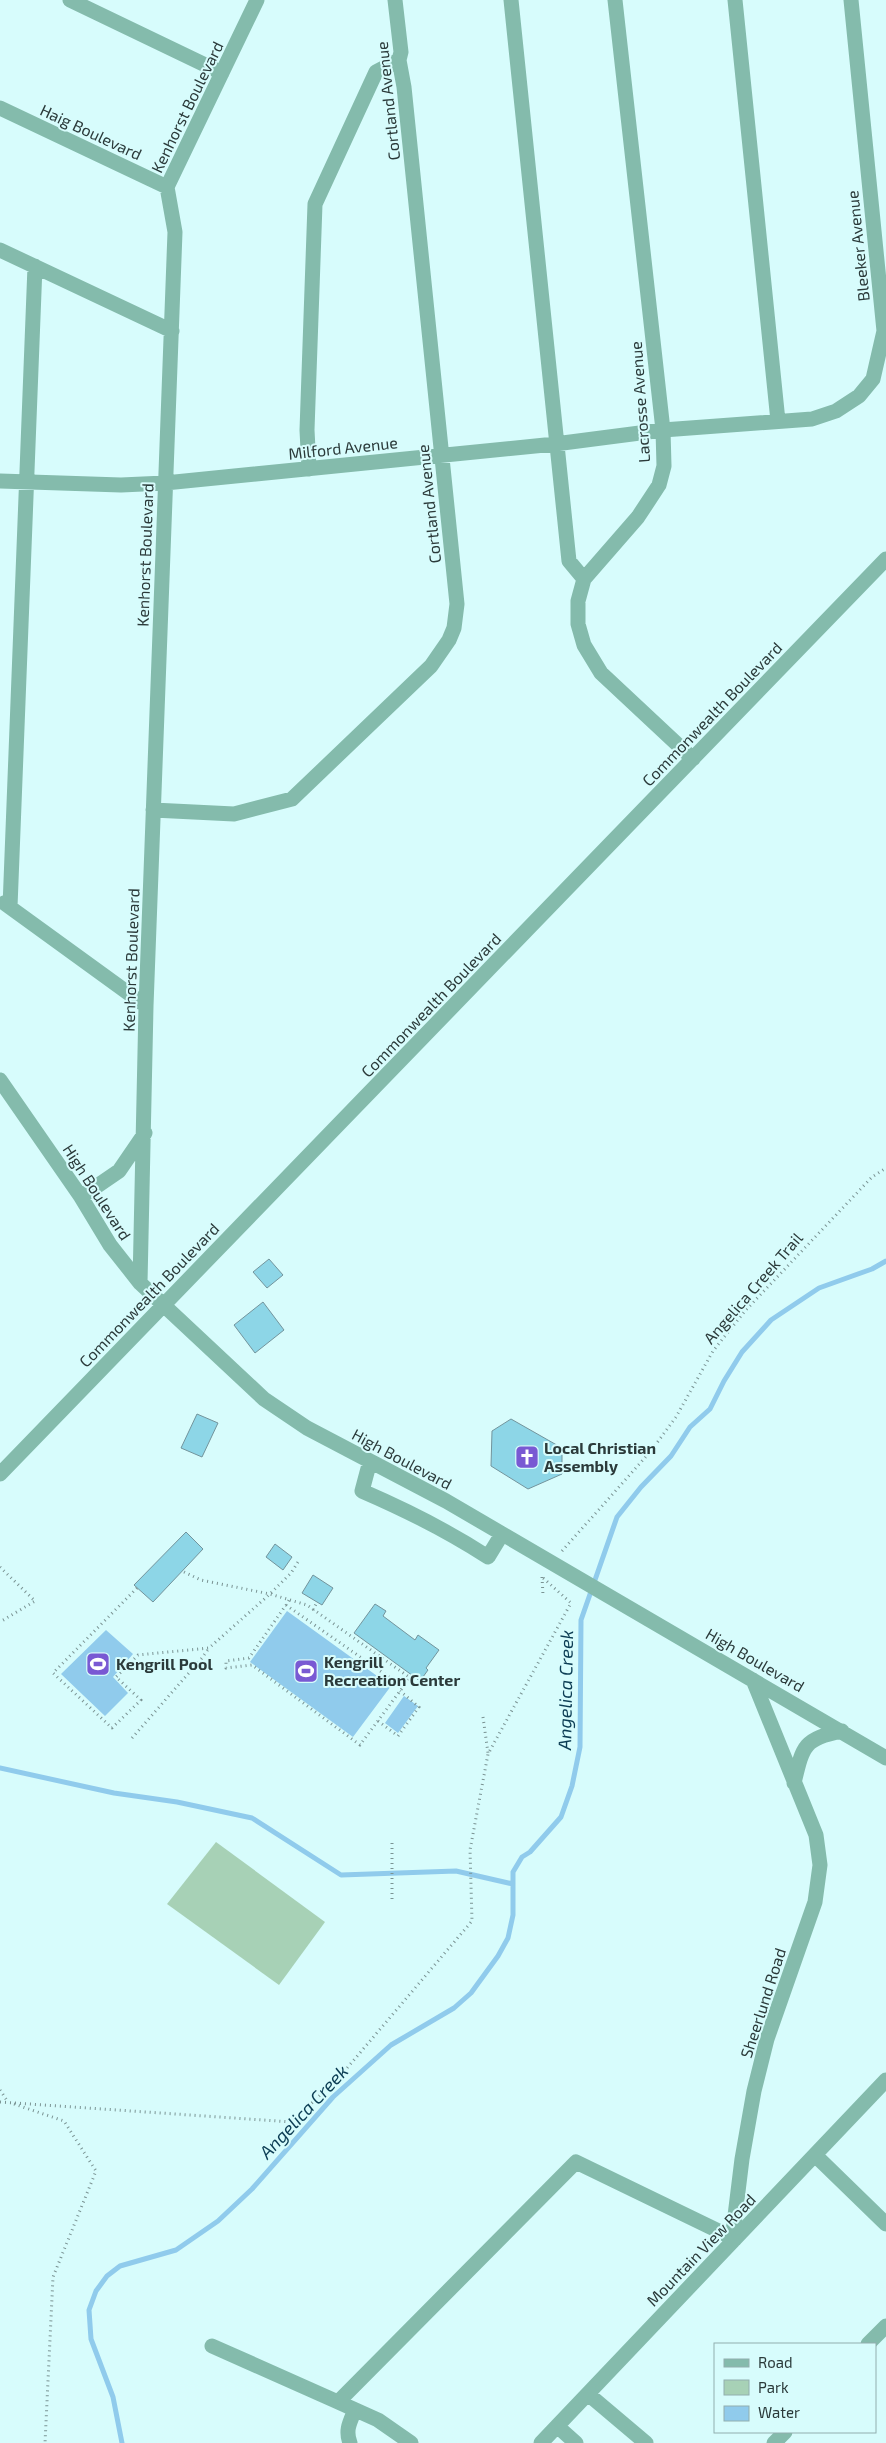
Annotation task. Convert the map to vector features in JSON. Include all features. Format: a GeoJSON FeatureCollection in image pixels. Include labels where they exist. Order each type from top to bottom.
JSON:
{"type":"FeatureCollection","features":[{"type":"Feature","properties":{"kind":"street"},"geometry":{"type":"LineString","coordinates":[[70,0],[99,6],[222,72]]}},
{"type":"Feature","properties":{"kind":"street","name":"Kenhorst Boulevard"},"geometry":{"type":"LineString","coordinates":[[140,1283],[145,1133],[146,1006],[175,232],[168,187],[257,0]]}},
{"type":"Feature","properties":{"kind":"street","name":"Cortland Avenue"},"geometry":{"type":"LineString","coordinates":[[153,810],[234,814],[292,799],[430,666],[449,640],[454,628],[457,604],[404,87],[399,60],[401,52],[395,0]]}},
{"type":"Feature","properties":{"kind":"street"},"geometry":{"type":"LineString","coordinates":[[510,0],[568,561],[584,579]]}},
{"type":"Feature","properties":{"kind":"street","name":"Lacrosse Avenue"},"geometry":{"type":"LineString","coordinates":[[616,0],[663,430],[664,466],[655,494],[584,579],[578,601],[578,624],[584,645],[600,674],[693,759]]}},
{"type":"Feature","properties":{"kind":"street"},"geometry":{"type":"LineString","coordinates":[[735,0],[778,420]]}},
{"type":"Feature","properties":{"kind":"street","name":"Bleeker Avenue"},"geometry":{"type":"LineString","coordinates":[[778,420],[812,419],[836,411],[859,396],[873,379],[884,331],[851,0]]}},
{"type":"Feature","properties":{"kind":"street"},"geometry":{"type":"LineString","coordinates":[[309,468],[308,430],[315,204],[376,72],[399,60]]}},
{"type":"Feature","properties":{"kind":"street","name":"Haig Boulevard"},"geometry":{"type":"LineString","coordinates":[[0,108],[168,187]]}},
{"type":"Feature","properties":{"kind":"street"},"geometry":{"type":"LineString","coordinates":[[0,250],[172,331]]}},
{"type":"Feature","properties":{"kind":"street"},"geometry":{"type":"LineString","coordinates":[[35,266],[5,904],[146,1006]]}},
{"type":"Feature","properties":{"kind":"street","name":"Milford Avenue"},"geometry":{"type":"LineString","coordinates":[[0,481],[121,485],[165,483],[555,444],[663,430],[778,420]]}},
{"type":"Feature","properties":{"kind":"street","name":"Commonwealth Boulevard"},"geometry":{"type":"LineString","coordinates":[[0,1474],[886,559]]}},
{"type":"Feature","properties":{"kind":"street","name":"High Boulevard"},"geometry":{"type":"LineString","coordinates":[[0,1080],[81,1197],[110,1245],[140,1283],[264,1399],[307,1428],[370,1460],[559,1566],[886,1758]]}},
{"type":"Feature","properties":{"kind":"street"},"geometry":{"type":"LineString","coordinates":[[81,1197],[118,1170],[145,1133]]}},
{"type":"Feature","properties":{"kind":"street"},"geometry":{"type":"LineString","coordinates":[[370,1460],[362,1491],[406,1510],[455,1536],[488,1557],[502,1534]]}},
{"type":"Feature","properties":{"kind":"street","name":"Sheerlund Road"},"geometry":{"type":"LineString","coordinates":[[735,2239],[733,2232],[742,2159],[754,2091],[767,2040],[819,1884],[820,1865],[816,1835],[753,1680]]}},
{"type":"Feature","properties":{"kind":"street"},"geometry":{"type":"LineString","coordinates":[[794,1783],[799,1759],[816,1736],[842,1731]]}},
{"type":"Feature","properties":{"kind":"street","name":"Mountain View Road"},"geometry":{"type":"LineString","coordinates":[[541,2443],[886,2080]]}},
{"type":"Feature","properties":{"kind":"street"},"geometry":{"type":"LineString","coordinates":[[815,2155],[886,2224]]}},
{"type":"Feature","properties":{"kind":"street"},"geometry":{"type":"LineString","coordinates":[[338,2402],[576,2162],[735,2239]]}},
{"type":"Feature","properties":{"kind":"street"},"geometry":{"type":"LineString","coordinates":[[869,2343],[886,2326]]}},
{"type":"Feature","properties":{"kind":"street"},"geometry":{"type":"LineString","coordinates":[[212,2346],[378,2420],[411,2443]]}},
{"type":"Feature","properties":{"kind":"street"},"geometry":{"type":"LineString","coordinates":[[588,2394],[646,2443]]}},
{"type":"Feature","properties":{"kind":"street"},"geometry":{"type":"LineString","coordinates":[[350,2443],[347,2428],[355,2410]]}},
{"type":"Feature","properties":{"kind":"street"},"geometry":{"type":"LineString","coordinates":[[557,2426],[576,2443]]}},
{"type":"Feature","properties":{"kind":"street"},"geometry":{"type":"LineString","coordinates":[[774,2443],[784,2433]]}},
{"type":"Feature","properties":{"kind":"path","name":"Angelica Creek Trail"},"geometry":{"type":"LineString","coordinates":[[542,1577],[559,1566],[651,1451],[676,1417],[713,1351],[745,1311],[859,1190],[872,1177],[886,1168]]}},
{"type":"Feature","properties":{"kind":"path"},"geometry":{"type":"LineString","coordinates":[[132,1738],[209,1648],[270,1594],[298,1562]]}},
{"type":"Feature","properties":{"kind":"path"},"geometry":{"type":"LineString","coordinates":[[0,1567],[35,1601],[0,1622]]}},
{"type":"Feature","properties":{"kind":"path"},"geometry":{"type":"LineString","coordinates":[[184,1572],[201,1580],[270,1594],[307,1605],[409,1677],[360,1745],[252,1665],[226,1668],[226,1661],[249,1658],[289,1600]]}},
{"type":"Feature","properties":{"kind":"path"},"geometry":{"type":"LineString","coordinates":[[542,1577],[543,1595]]}},
{"type":"Feature","properties":{"kind":"path"},"geometry":{"type":"LineString","coordinates":[[488,1754],[572,1603],[542,1577]]}},
{"type":"Feature","properties":{"kind":"path"},"geometry":{"type":"LineString","coordinates":[[137,1588],[53,1674],[112,1728],[141,1700],[116,1677],[138,1655],[209,1648]]}},
{"type":"Feature","properties":{"kind":"path"},"geometry":{"type":"LineString","coordinates":[[313,1610],[317,1602]]}},
{"type":"Feature","properties":{"kind":"path"},"geometry":{"type":"LineString","coordinates":[[286,1605],[403,1687]]}},
{"type":"Feature","properties":{"kind":"path"},"geometry":{"type":"LineString","coordinates":[[378,1721],[398,1736],[419,1707],[400,1691]]}},
{"type":"Feature","properties":{"kind":"path"},"geometry":{"type":"LineString","coordinates":[[0,2102],[292,2122],[342,2074],[472,1921],[470,1850],[488,1754],[483,1717]]}},
{"type":"Feature","properties":{"kind":"path"},"geometry":{"type":"LineString","coordinates":[[392,1843],[392,1902]]}},
{"type":"Feature","properties":{"kind":"path"},"geometry":{"type":"LineString","coordinates":[[0,2090],[8,2102],[64,2121],[96,2171],[53,2277],[45,2443]]}},
{"type":"Feature","properties":{"kind":"green space"},"geometry":{"type":"Polygon","coordinates":[[[216,1842],[325,1922],[279,1985],[167,1904],[216,1842]]]}},
{"type":"Feature","properties":{"kind":"water"},"geometry":{"type":"Polygon","coordinates":[[[287,1611],[391,1686],[353,1737],[250,1662],[287,1611]]]}},
{"type":"Feature","properties":{"kind":"water","name":"Kengrill Pool"},"geometry":{"type":"Polygon","coordinates":[[[106,1630],[133,1654],[113,1677],[128,1693],[105,1716],[61,1674],[106,1630]]]}},
{"type":"Feature","properties":{"kind":"water"},"geometry":{"type":"Polygon","coordinates":[[[404,1696],[418,1706],[398,1733],[385,1723],[404,1696]]]}},
{"type":"Feature","properties":{"kind":"building"},"geometry":{"type":"Polygon","coordinates":[[[269,1259],[283,1275],[267,1288],[253,1272],[269,1259]]]}},
{"type":"Feature","properties":{"kind":"building"},"geometry":{"type":"Polygon","coordinates":[[[263,1302],[284,1330],[255,1353],[234,1325],[263,1302]]]}},
{"type":"Feature","properties":{"kind":"building"},"geometry":{"type":"Polygon","coordinates":[[[197,1414],[218,1423],[202,1457],[181,1448],[197,1414]]]}},
{"type":"Feature","properties":{"kind":"building","name":"Local Christian Assembly"},"geometry":{"type":"Polygon","coordinates":[[[511,1419],[562,1448],[562,1474],[528,1489],[491,1466],[492,1431],[511,1419]]]}},
{"type":"Feature","properties":{"kind":"building"},"geometry":{"type":"Polygon","coordinates":[[[186,1532],[203,1549],[153,1602],[134,1585],[186,1532]]]}},
{"type":"Feature","properties":{"kind":"building"},"geometry":{"type":"Polygon","coordinates":[[[275,1544],[292,1557],[283,1570],[266,1557],[275,1544]]]}},
{"type":"Feature","properties":{"kind":"building"},"geometry":{"type":"Polygon","coordinates":[[[313,1575],[333,1588],[322,1605],[302,1593],[313,1575]]]}},
{"type":"Feature","properties":{"kind":"building"},"geometry":{"type":"Polygon","coordinates":[[[375,1604],[386,1611],[383,1616],[415,1640],[418,1635],[439,1650],[426,1668],[428,1670],[420,1681],[354,1633],[375,1604]]]}},
{"type":"Feature","properties":{"kind":"waterway","name":"Angelica Creek"},"geometry":{"type":"LineString","coordinates":[[122,2443],[113,2397],[91,2339],[89,2310],[96,2291],[107,2276],[120,2266],[176,2250],[218,2221],[252,2189],[333,2097],[391,2045],[454,2008],[471,1993],[498,1956],[508,1938],[513,1915],[513,1872],[522,1857],[530,1852],[561,1817],[572,1786],[580,1747],[581,1620],[617,1517],[641,1487],[671,1456],[690,1427],[710,1409],[742,1352],[771,1320],[819,1288],[872,1269],[886,1261]]}},
{"type":"Feature","properties":{"kind":"waterway"},"geometry":{"type":"LineString","coordinates":[[0,1768],[114,1793],[177,1802],[252,1818],[341,1875],[456,1871],[513,1884]]}},
{"type":"Feature","properties":{"kind":"place","name":"Local Christian Assembly"},"geometry":{"type":"Point","coordinates":[527,1457]}},
{"type":"Feature","properties":{"kind":"place","name":"Kengrill Pool"},"geometry":{"type":"Point","coordinates":[98,1664]}},
{"type":"Feature","properties":{"kind":"place","name":"Kengrill Recreation Center"},"geometry":{"type":"Point","coordinates":[306,1671]}}]}
